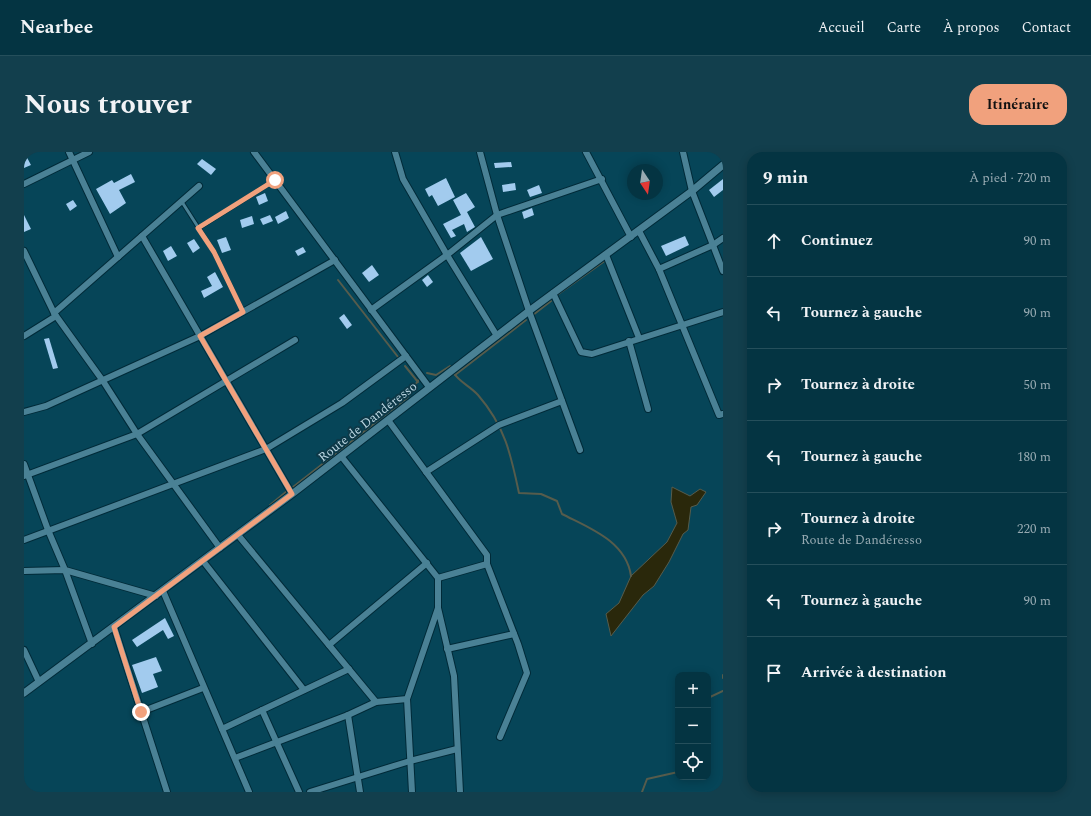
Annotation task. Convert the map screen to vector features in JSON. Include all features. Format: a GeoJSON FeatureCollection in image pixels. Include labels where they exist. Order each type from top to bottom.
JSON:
{"type":"FeatureCollection","features":[{"type":"Feature","properties":{"kind":"street"},"geometry":{"type":"LineString","coordinates":[[69,152],[118,257]]}},
{"type":"Feature","properties":{"kind":"street"},"geometry":{"type":"LineString","coordinates":[[24,184],[89,152]]}},
{"type":"Feature","properties":{"kind":"street"},"geometry":{"type":"LineString","coordinates":[[254,152],[429,387]]}},
{"type":"Feature","properties":{"kind":"street"},"geometry":{"type":"LineString","coordinates":[[395,152],[403,178],[447,255],[497,336]]}},
{"type":"Feature","properties":{"kind":"street"},"geometry":{"type":"LineString","coordinates":[[480,152],[497,214],[528,311],[580,450]]}},
{"type":"Feature","properties":{"kind":"street"},"geometry":{"type":"LineString","coordinates":[[586,152],[602,179],[631,237]]}},
{"type":"Feature","properties":{"kind":"street"},"geometry":{"type":"LineString","coordinates":[[683,152],[692,191],[723,271]]}},
{"type":"Feature","properties":{"kind":"street","name":"Route de Dandéresso"},"geometry":{"type":"LineString","coordinates":[[24,693],[238,535],[528,311],[631,237],[692,191],[723,165]]}},
{"type":"Feature","properties":{"kind":"street"},"geometry":{"type":"LineString","coordinates":[[371,310],[447,255],[497,214],[602,179]]}},
{"type":"Feature","properties":{"kind":"street"},"geometry":{"type":"LineString","coordinates":[[24,336],[55,315],[199,186]]}},
{"type":"Feature","properties":{"kind":"street"},"geometry":{"type":"LineString","coordinates":[[639,231],[659,269],[723,421]]}},
{"type":"Feature","properties":{"kind":"street"},"geometry":{"type":"LineString","coordinates":[[142,236],[292,494]]}},
{"type":"Feature","properties":{"kind":"street"},"geometry":{"type":"LineString","coordinates":[[659,269],[713,245],[723,238]]}},
{"type":"Feature","properties":{"kind":"street"},"geometry":{"type":"LineString","coordinates":[[24,251],[27,264],[55,315],[103,381],[172,483],[220,548]]}},
{"type":"Feature","properties":{"kind":"street"},"geometry":{"type":"LineString","coordinates":[[606,255],[639,338]]}},
{"type":"Feature","properties":{"kind":"street"},"geometry":{"type":"LineString","coordinates":[[24,412],[46,406],[200,336],[335,260]]}},
{"type":"Feature","properties":{"kind":"street"},"geometry":{"type":"LineString","coordinates":[[553,293],[581,352],[592,354],[723,312]]}},
{"type":"Feature","properties":{"kind":"street"},"geometry":{"type":"LineString","coordinates":[[26,475],[138,434],[295,340]]}},
{"type":"Feature","properties":{"kind":"street"},"geometry":{"type":"LineString","coordinates":[[629,341],[648,409]]}},
{"type":"Feature","properties":{"kind":"street"},"geometry":{"type":"LineString","coordinates":[[24,540],[172,483],[266,449],[342,403],[406,356]]}},
{"type":"Feature","properties":{"kind":"street"},"geometry":{"type":"LineString","coordinates":[[426,472],[499,425],[562,401]]}},
{"type":"Feature","properties":{"kind":"street"},"geometry":{"type":"LineString","coordinates":[[388,420],[487,555],[487,564],[514,634],[527,673],[500,737]]}},
{"type":"Feature","properties":{"kind":"street"},"geometry":{"type":"LineString","coordinates":[[341,456],[438,578],[438,608],[454,676],[460,792]]}},
{"type":"Feature","properties":{"kind":"street"},"geometry":{"type":"LineString","coordinates":[[24,464],[26,475],[65,570],[92,644]]}},
{"type":"Feature","properties":{"kind":"street"},"geometry":{"type":"LineString","coordinates":[[238,535],[376,702]]}},
{"type":"Feature","properties":{"kind":"street"},"geometry":{"type":"LineString","coordinates":[[203,561],[304,690]]}},
{"type":"Feature","properties":{"kind":"street"},"geometry":{"type":"LineString","coordinates":[[329,645],[427,563]]}},
{"type":"Feature","properties":{"kind":"street"},"geometry":{"type":"LineString","coordinates":[[438,578],[487,564]]}},
{"type":"Feature","properties":{"kind":"street"},"geometry":{"type":"LineString","coordinates":[[24,571],[65,570],[156,596]]}},
{"type":"Feature","properties":{"kind":"street"},"geometry":{"type":"LineString","coordinates":[[163,591],[203,688],[249,792]]}},
{"type":"Feature","properties":{"kind":"street"},"geometry":{"type":"LineString","coordinates":[[412,792],[407,699],[438,608]]}},
{"type":"Feature","properties":{"kind":"street"},"geometry":{"type":"LineString","coordinates":[[114,627],[167,792]]}},
{"type":"Feature","properties":{"kind":"street"},"geometry":{"type":"LineString","coordinates":[[448,649],[514,634]]}},
{"type":"Feature","properties":{"kind":"street"},"geometry":{"type":"LineString","coordinates":[[24,650],[39,682]]}},
{"type":"Feature","properties":{"kind":"street"},"geometry":{"type":"LineString","coordinates":[[222,730],[349,669]]}},
{"type":"Feature","properties":{"kind":"street"},"geometry":{"type":"LineString","coordinates":[[141,712],[203,688]]}},
{"type":"Feature","properties":{"kind":"street"},"geometry":{"type":"LineString","coordinates":[[235,758],[348,715],[376,702],[407,699]]}},
{"type":"Feature","properties":{"kind":"street"},"geometry":{"type":"LineString","coordinates":[[262,710],[299,792]]}},
{"type":"Feature","properties":{"kind":"street"},"geometry":{"type":"LineString","coordinates":[[348,715],[360,792]]}},
{"type":"Feature","properties":{"kind":"street"},"geometry":{"type":"LineString","coordinates":[[310,792],[410,761],[457,749]]}},
{"type":"Feature","properties":{"kind":"lane"},"geometry":{"type":"LineString","coordinates":[[198,228],[275,180]]}},
{"type":"Feature","properties":{"kind":"lane"},"geometry":{"type":"LineString","coordinates":[[182,201],[214,252],[243,312]]}},
{"type":"Feature","properties":{"kind":"shaded area"},"geometry":{"type":"Polygon","coordinates":[[[672,487],[690,496],[700,489],[706,492],[697,505],[691,507],[688,530],[683,534],[669,562],[654,586],[643,595],[611,636],[606,614],[619,603],[631,576],[667,542],[677,523],[671,502],[672,487]]]}},
{"type":"Feature","properties":{"kind":"building"},"geometry":{"type":"Polygon","coordinates":[[[24,152],[31,165],[24,168],[24,152]]]}},
{"type":"Feature","properties":{"kind":"building"},"geometry":{"type":"Polygon","coordinates":[[[202,159],[216,169],[211,175],[197,164],[202,159]]]}},
{"type":"Feature","properties":{"kind":"building"},"geometry":{"type":"Polygon","coordinates":[[[511,162],[512,167],[495,168],[494,163],[511,162]]]}},
{"type":"Feature","properties":{"kind":"building"},"geometry":{"type":"Polygon","coordinates":[[[131,174],[135,182],[119,190],[126,203],[110,214],[96,189],[112,180],[114,183],[131,174]]]}},
{"type":"Feature","properties":{"kind":"building"},"geometry":{"type":"Polygon","coordinates":[[[446,178],[455,197],[438,206],[432,195],[429,197],[425,189],[446,178]]]}},
{"type":"Feature","properties":{"kind":"building"},"geometry":{"type":"Polygon","coordinates":[[[723,179],[723,190],[714,197],[709,190],[723,179]]]}},
{"type":"Feature","properties":{"kind":"building"},"geometry":{"type":"Polygon","coordinates":[[[515,183],[516,190],[503,192],[502,185],[515,183]]]}},
{"type":"Feature","properties":{"kind":"building"},"geometry":{"type":"Polygon","coordinates":[[[539,185],[542,193],[530,197],[527,190],[539,185]]]}},
{"type":"Feature","properties":{"kind":"building"},"geometry":{"type":"Polygon","coordinates":[[[265,193],[268,201],[259,205],[256,197],[265,193]]]}},
{"type":"Feature","properties":{"kind":"building"},"geometry":{"type":"Polygon","coordinates":[[[466,193],[475,207],[467,212],[475,227],[467,232],[464,224],[452,230],[456,236],[451,238],[443,224],[461,215],[453,200],[466,193]]]}},
{"type":"Feature","properties":{"kind":"building"},"geometry":{"type":"Polygon","coordinates":[[[73,200],[77,206],[70,211],[66,204],[73,200]]]}},
{"type":"Feature","properties":{"kind":"building"},"geometry":{"type":"Polygon","coordinates":[[[532,208],[534,215],[524,219],[522,212],[532,208]]]}},
{"type":"Feature","properties":{"kind":"building"},"geometry":{"type":"Polygon","coordinates":[[[286,211],[289,218],[278,224],[275,217],[286,211]]]}},
{"type":"Feature","properties":{"kind":"building"},"geometry":{"type":"Polygon","coordinates":[[[24,215],[31,229],[24,232],[24,215]]]}},
{"type":"Feature","properties":{"kind":"building"},"geometry":{"type":"Polygon","coordinates":[[[270,215],[273,221],[263,225],[260,219],[270,215]]]}},
{"type":"Feature","properties":{"kind":"building"},"geometry":{"type":"Polygon","coordinates":[[[252,216],[254,224],[242,228],[240,220],[252,216]]]}},
{"type":"Feature","properties":{"kind":"building"},"geometry":{"type":"Polygon","coordinates":[[[685,236],[689,245],[666,256],[661,246],[685,236]]]}},
{"type":"Feature","properties":{"kind":"building"},"geometry":{"type":"Polygon","coordinates":[[[226,237],[231,250],[222,253],[217,240],[226,237]]]}},
{"type":"Feature","properties":{"kind":"building"},"geometry":{"type":"Polygon","coordinates":[[[481,237],[493,259],[471,271],[460,253],[481,237]]]}},
{"type":"Feature","properties":{"kind":"building"},"geometry":{"type":"Polygon","coordinates":[[[194,239],[200,248],[193,253],[187,243],[194,239]]]}},
{"type":"Feature","properties":{"kind":"building"},"geometry":{"type":"Polygon","coordinates":[[[171,246],[177,256],[168,261],[163,251],[171,246]]]}},
{"type":"Feature","properties":{"kind":"building"},"geometry":{"type":"Polygon","coordinates":[[[303,247],[306,252],[298,256],[295,251],[303,247]]]}},
{"type":"Feature","properties":{"kind":"building"},"geometry":{"type":"Polygon","coordinates":[[[372,265],[379,275],[369,282],[362,273],[372,265]]]}},
{"type":"Feature","properties":{"kind":"building"},"geometry":{"type":"Polygon","coordinates":[[[215,272],[223,287],[204,298],[201,291],[212,286],[207,277],[215,272]]]}},
{"type":"Feature","properties":{"kind":"building"},"geometry":{"type":"Polygon","coordinates":[[[428,275],[433,282],[427,287],[422,280],[428,275]]]}},
{"type":"Feature","properties":{"kind":"building"},"geometry":{"type":"Polygon","coordinates":[[[344,314],[352,325],[347,329],[339,318],[344,314]]]}},
{"type":"Feature","properties":{"kind":"building"},"geometry":{"type":"Polygon","coordinates":[[[49,338],[58,368],[53,369],[44,339],[49,338]]]}},
{"type":"Feature","properties":{"kind":"building"},"geometry":{"type":"Polygon","coordinates":[[[165,618],[174,636],[168,639],[163,630],[137,647],[132,640],[165,618]]]}},
{"type":"Feature","properties":{"kind":"building"},"geometry":{"type":"Polygon","coordinates":[[[156,657],[162,671],[153,674],[158,687],[142,693],[132,665],[156,657]]]}},
{"type":"Feature","properties":{"kind":"waterway"},"geometry":{"type":"LineString","coordinates":[[557,295],[606,260]]}},
{"type":"Feature","properties":{"kind":"waterway"},"geometry":{"type":"LineString","coordinates":[[338,280],[398,357]]}},
{"type":"Feature","properties":{"kind":"waterway"},"geometry":{"type":"LineString","coordinates":[[533,315],[551,301]]}},
{"type":"Feature","properties":{"kind":"waterway"},"geometry":{"type":"LineString","coordinates":[[455,375],[526,320]]}},
{"type":"Feature","properties":{"kind":"waterway"},"geometry":{"type":"LineString","coordinates":[[405,366],[418,382]]}},
{"type":"Feature","properties":{"kind":"waterway"},"geometry":{"type":"LineString","coordinates":[[427,373],[436,375],[450,366]]}},
{"type":"Feature","properties":{"kind":"waterway"},"geometry":{"type":"LineString","coordinates":[[453,372],[458,379],[478,395],[495,418],[510,453],[519,493],[541,494],[557,501],[562,514],[605,537],[614,545],[628,564],[631,576]]}},
{"type":"Feature","properties":{"kind":"waterway"},"geometry":{"type":"LineString","coordinates":[[293,487],[407,398],[419,379]]}},
{"type":"Feature","properties":{"kind":"waterway"},"geometry":{"type":"LineString","coordinates":[[270,505],[287,491]]}},
{"type":"Feature","properties":{"kind":"waterway"},"geometry":{"type":"LineString","coordinates":[[711,697],[723,691]]}},
{"type":"Feature","properties":{"kind":"waterway"},"geometry":{"type":"LineString","coordinates":[[642,792],[647,779],[675,773]]}},
{"type":"Feature","properties":{"kind":"route"},"geometry":{"type":"LineString","coordinates":[[141,712],[114,627],[292,494],[200,336],[243,312],[214,252],[198,228],[275,180]]}}]}
